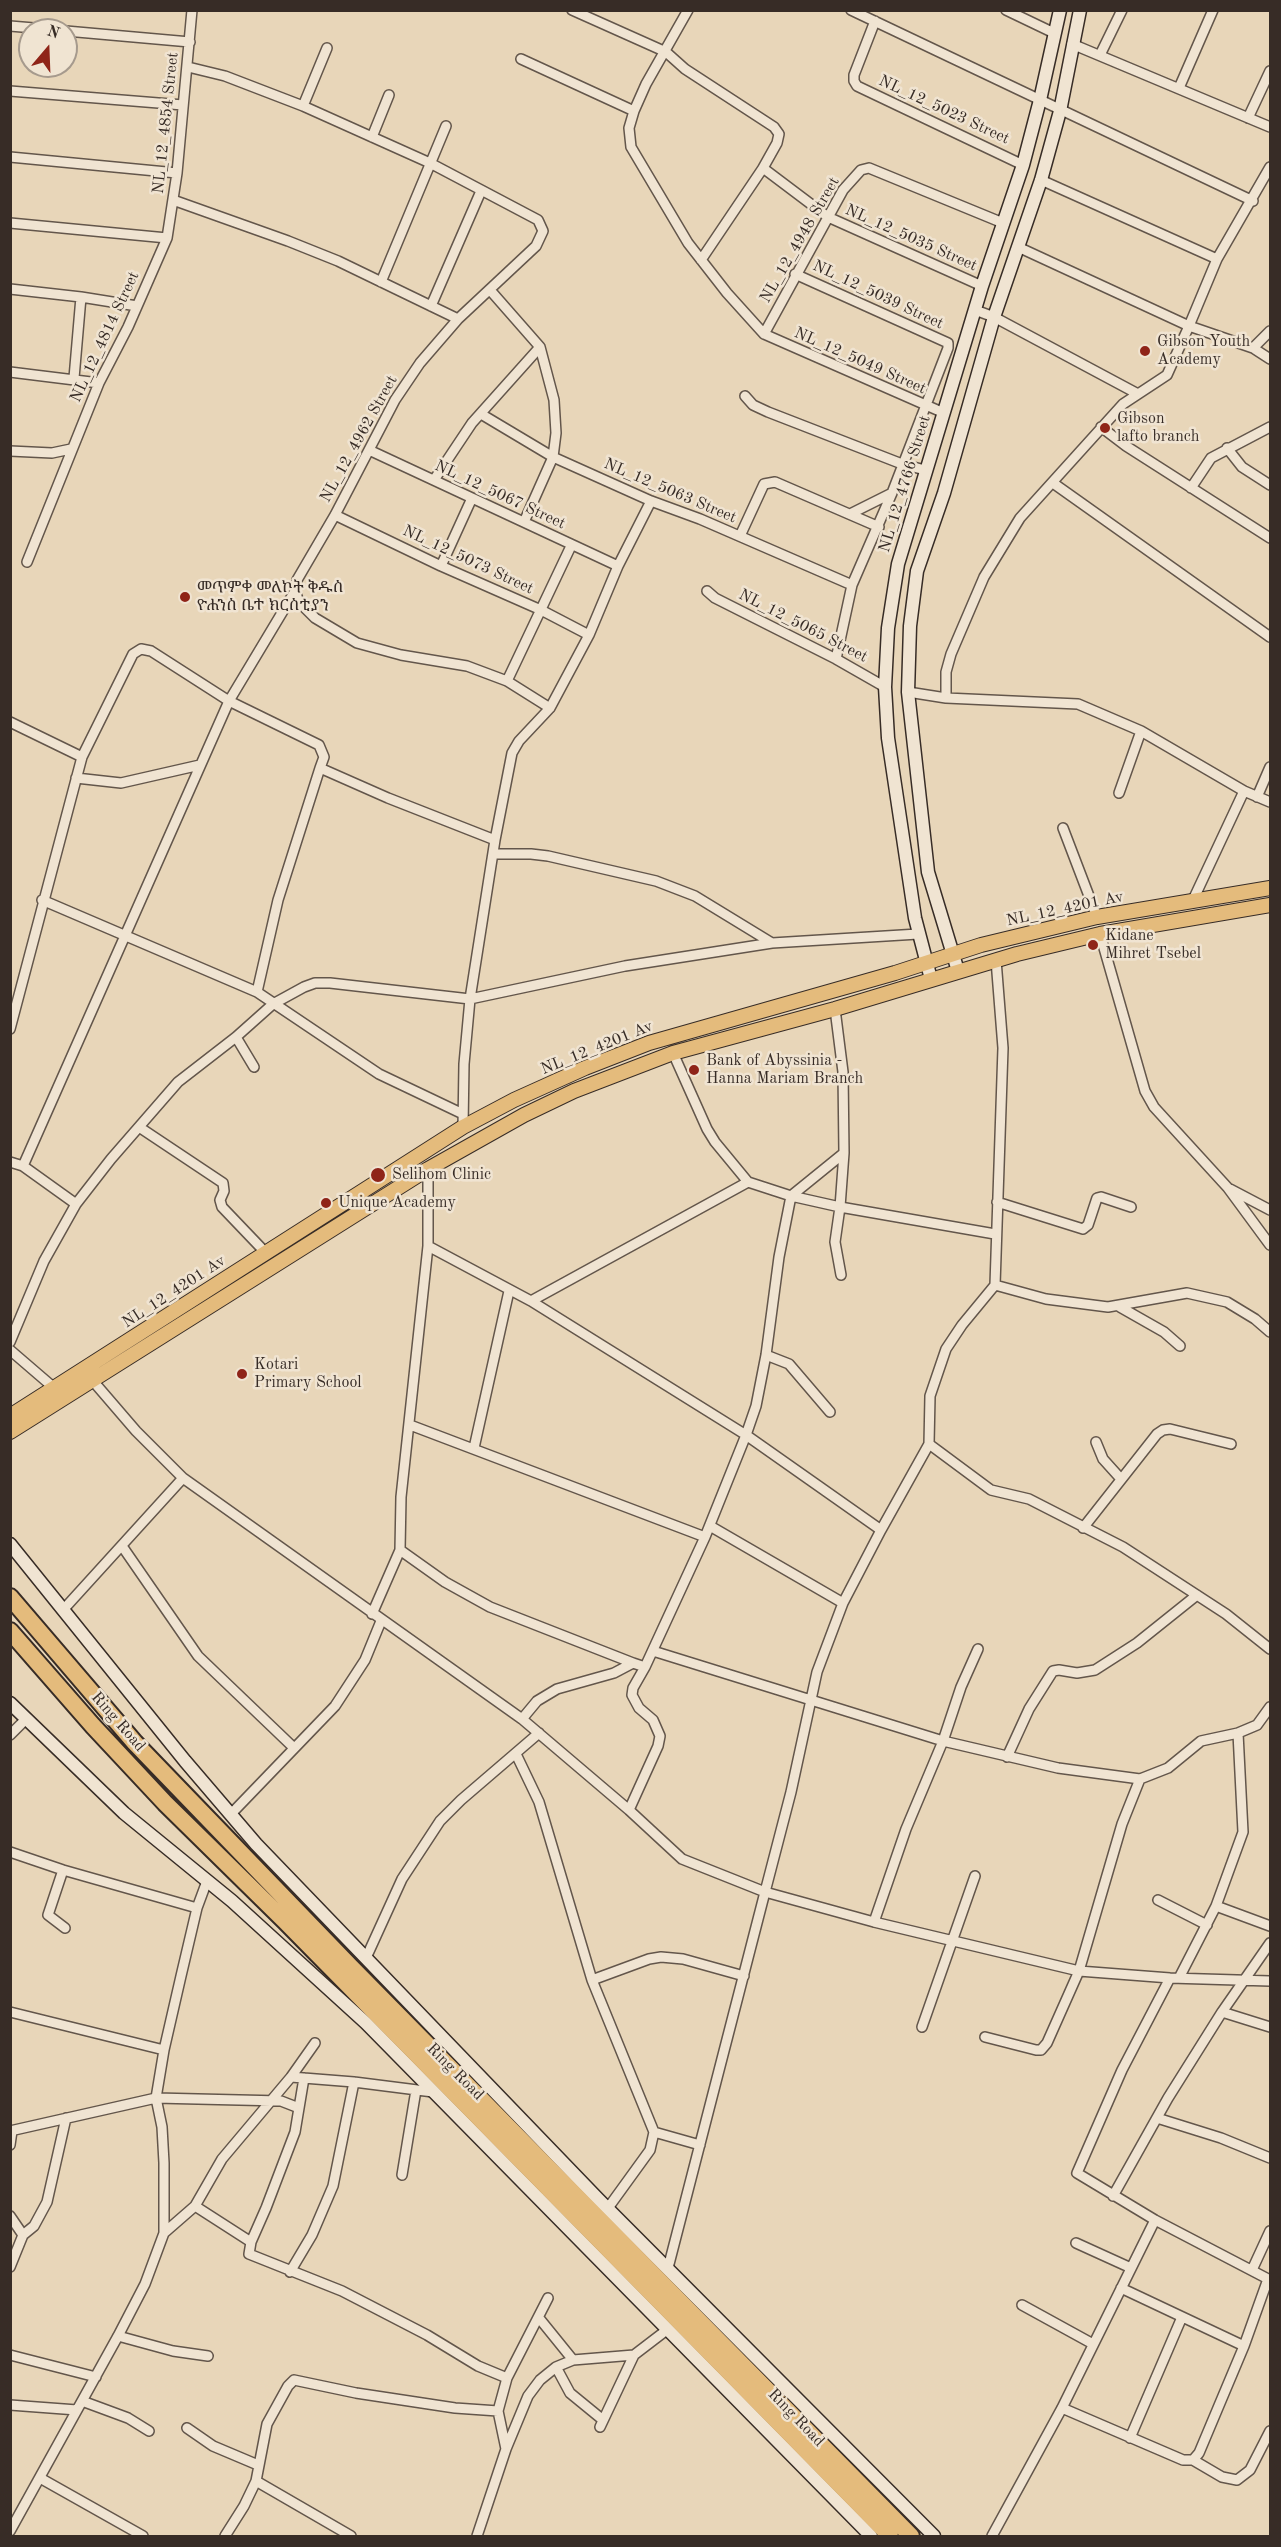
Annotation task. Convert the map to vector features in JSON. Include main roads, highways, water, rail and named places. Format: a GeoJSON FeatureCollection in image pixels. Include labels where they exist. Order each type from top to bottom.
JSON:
{"type":"FeatureCollection","features":[{"type":"Feature","properties":{"kind":"highway","name":"Ring Road"},"geometry":{"type":"LineString","coordinates":[[10,1597],[151,1760],[350,1966],[911,2536]]}},
{"type":"Feature","properties":{"kind":"highway","name":"Ring Road"},"geometry":{"type":"LineString","coordinates":[[10,1631],[93,1726],[165,1803],[511,2150],[890,2536]]}},
{"type":"Feature","properties":{"kind":"main road","name":"NL_12_4201 Av"},"geometry":{"type":"LineString","coordinates":[[10,1416],[265,1252],[463,1120],[564,1077],[649,1043],[981,945],[1097,917],[1270,888]]}},
{"type":"Feature","properties":{"kind":"main road","name":"NL_12_4201 Av"},"geometry":{"type":"LineString","coordinates":[[10,1432],[428,1169],[524,1115],[574,1091],[673,1053],[835,1009],[996,960],[1100,934],[1270,905]]}},
{"type":"Feature","properties":{"kind":"place","name":"Gibson Youth Academy"},"geometry":{"type":"Point","coordinates":[1145,351]}},
{"type":"Feature","properties":{"kind":"place","name":"Gibson lafto branch"},"geometry":{"type":"Point","coordinates":[1105,428]}},
{"type":"Feature","properties":{"kind":"place","name":"መጥምቀ መለኮት ቅዱስ ዮሐንስ ቤተ ክርስቲያን"},"geometry":{"type":"Point","coordinates":[185,597]}},
{"type":"Feature","properties":{"kind":"place","name":"Kidane Mihret Tsebel"},"geometry":{"type":"Point","coordinates":[1093,945]}},
{"type":"Feature","properties":{"kind":"place","name":"Bank of Abyssinia - Hanna Mariam Branch"},"geometry":{"type":"Point","coordinates":[694,1070]}},
{"type":"Feature","properties":{"kind":"place","name":"Selihom Clinic"},"geometry":{"type":"Point","coordinates":[378,1175]}},
{"type":"Feature","properties":{"kind":"place","name":"Unique Academy"},"geometry":{"type":"Point","coordinates":[326,1203]}},
{"type":"Feature","properties":{"kind":"place","name":"Kotari Primary School"},"geometry":{"type":"Point","coordinates":[242,1374]}}]}
